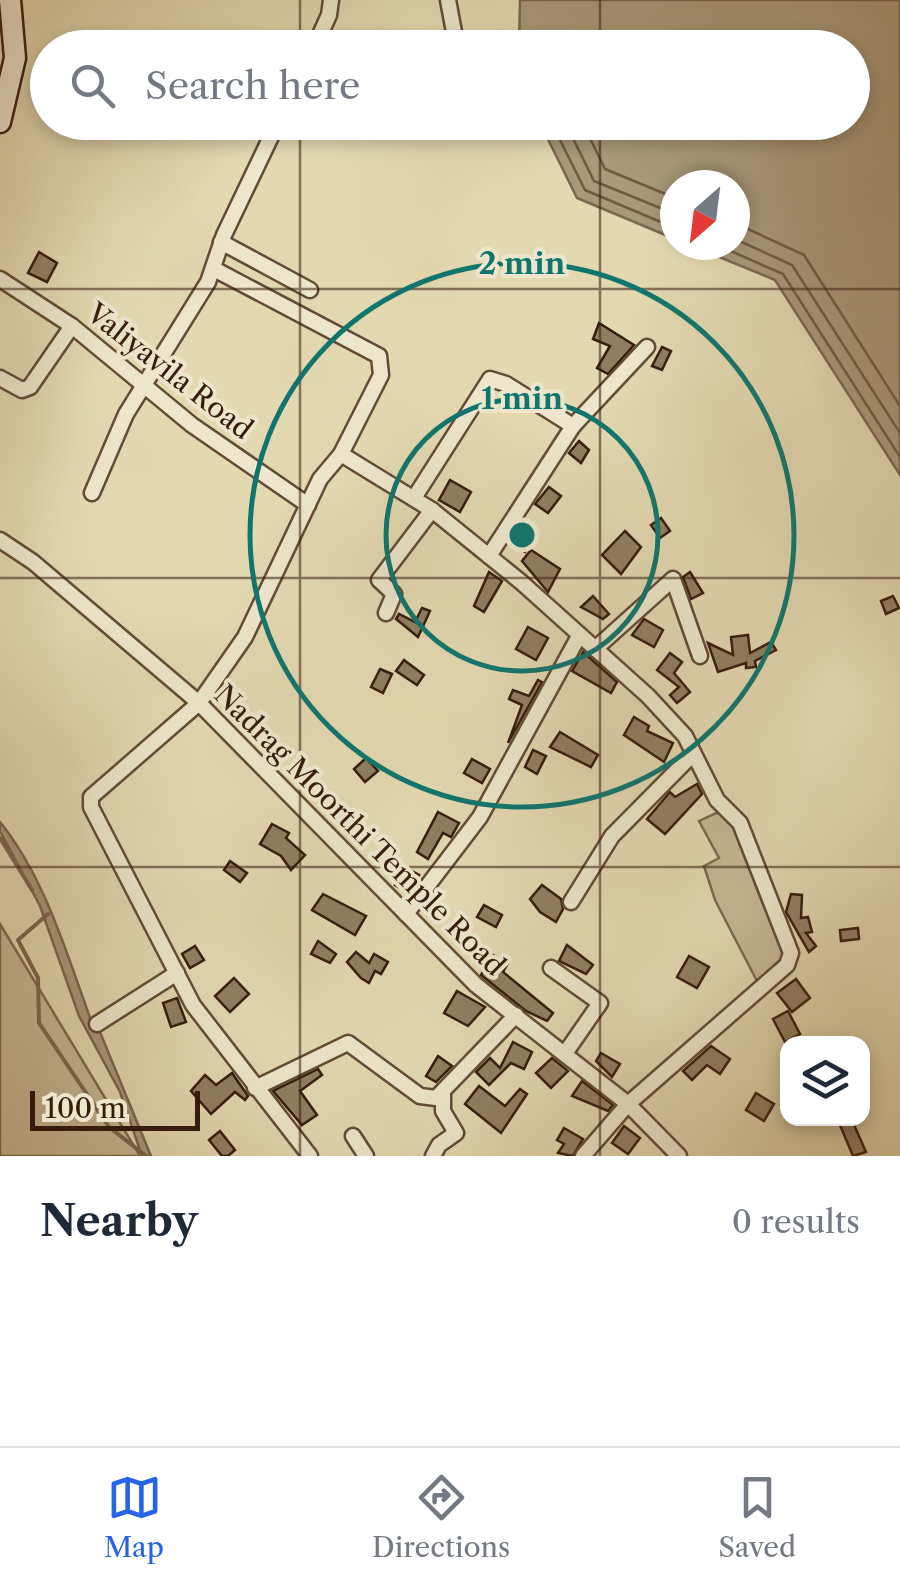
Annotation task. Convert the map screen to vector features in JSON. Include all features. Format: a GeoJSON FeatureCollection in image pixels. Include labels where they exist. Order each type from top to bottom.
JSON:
{"type":"FeatureCollection","features":[{"type":"Feature","properties":{"kind":"main road"},"geometry":{"type":"LineString","coordinates":[[0,122],[15,58],[10,0]]}},
{"type":"Feature","properties":{"kind":"street"},"geometry":{"type":"LineString","coordinates":[[322,30],[331,0]]}},
{"type":"Feature","properties":{"kind":"street"},"geometry":{"type":"LineString","coordinates":[[448,0],[454,30]]}},
{"type":"Feature","properties":{"kind":"street"},"geometry":{"type":"LineString","coordinates":[[92,493],[106,454],[143,385],[214,269],[222,242],[270,140]]}},
{"type":"Feature","properties":{"kind":"street"},"geometry":{"type":"LineString","coordinates":[[222,242],[310,290]]}},
{"type":"Feature","properties":{"kind":"street"},"geometry":{"type":"LineString","coordinates":[[214,269],[380,356],[381,376],[341,454],[336,455],[308,505],[245,638],[199,703],[91,797],[91,807],[130,890],[193,1005],[310,1156]]}},
{"type":"Feature","properties":{"kind":"street","name":"Valiyavila Road"},"geometry":{"type":"LineString","coordinates":[[0,279],[72,326],[229,452],[308,505]]}},
{"type":"Feature","properties":{"kind":"street"},"geometry":{"type":"LineString","coordinates":[[0,378],[22,390],[30,387],[72,326]]}},
{"type":"Feature","properties":{"kind":"street"},"geometry":{"type":"LineString","coordinates":[[489,556],[573,426],[647,346]]}},
{"type":"Feature","properties":{"kind":"street"},"geometry":{"type":"LineString","coordinates":[[414,498],[490,379],[506,384],[573,426]]}},
{"type":"Feature","properties":{"kind":"street"},"geometry":{"type":"LineString","coordinates":[[341,454],[432,510],[489,556],[648,696],[685,736],[716,800],[740,823],[791,953],[787,965],[628,1104],[583,1156]]}},
{"type":"Feature","properties":{"kind":"street"},"geometry":{"type":"LineString","coordinates":[[386,613],[394,594],[379,580],[432,510]]}},
{"type":"Feature","properties":{"kind":"street","name":"Nadrag Moorthi Temple Road"},"geometry":{"type":"LineString","coordinates":[[0,540],[33,562],[199,703],[476,986],[566,1052],[628,1104],[679,1156]]}},
{"type":"Feature","properties":{"kind":"street"},"geometry":{"type":"LineString","coordinates":[[594,649],[673,579],[700,656]]}},
{"type":"Feature","properties":{"kind":"street"},"geometry":{"type":"LineString","coordinates":[[406,914],[480,817],[579,636]]}},
{"type":"Feature","properties":{"kind":"street"},"geometry":{"type":"LineString","coordinates":[[572,902],[612,836],[693,754]]}},
{"type":"Feature","properties":{"kind":"street"},"geometry":{"type":"LineString","coordinates":[[551,968],[600,1004],[566,1052]]}},
{"type":"Feature","properties":{"kind":"street"},"geometry":{"type":"LineString","coordinates":[[97,1024],[177,974]]}},
{"type":"Feature","properties":{"kind":"street"},"geometry":{"type":"LineString","coordinates":[[254,1088],[348,1043],[428,1099],[444,1093],[516,1014]]}},
{"type":"Feature","properties":{"kind":"street"},"geometry":{"type":"LineString","coordinates":[[434,1156],[439,1145],[456,1133],[443,1111],[444,1093]]}},
{"type":"Feature","properties":{"kind":"street"},"geometry":{"type":"LineString","coordinates":[[353,1136],[366,1156]]}},
{"type":"Feature","properties":{"kind":"shaded area"},"geometry":{"type":"Polygon","coordinates":[[[716,813],[728,815],[735,824],[785,958],[758,983],[715,900],[704,866],[719,858],[699,821],[716,813]]]}},
{"type":"Feature","properties":{"kind":"shaded area"},"geometry":{"type":"Polygon","coordinates":[[[0,924],[140,1156],[0,1156],[0,924]]]}},
{"type":"Feature","properties":{"kind":"water"},"geometry":{"type":"Polygon","coordinates":[[[520,0],[900,0],[900,475],[775,280],[726,260],[750,260],[750,170],[660,170],[660,233],[577,198],[548,140],[870,140],[870,30],[519,30],[520,0]]]}},
{"type":"Feature","properties":{"kind":"water"},"geometry":{"type":"Polygon","coordinates":[[[0,822],[43,893],[90,1026],[100,1032],[151,1156],[142,1156],[120,1092],[79,1016],[40,906],[0,831],[0,822]]]}},
{"type":"Feature","properties":{"kind":"building"},"geometry":{"type":"Polygon","coordinates":[[[39,252],[57,263],[47,282],[28,273],[39,252]]]}},
{"type":"Feature","properties":{"kind":"building"},"geometry":{"type":"Polygon","coordinates":[[[599,323],[634,345],[608,374],[597,368],[610,346],[593,339],[599,323]]]}},
{"type":"Feature","properties":{"kind":"building"},"geometry":{"type":"Polygon","coordinates":[[[662,347],[671,351],[662,370],[652,366],[662,347]]]}},
{"type":"Feature","properties":{"kind":"building"},"geometry":{"type":"Polygon","coordinates":[[[579,441],[589,450],[581,463],[569,453],[579,441]]]}},
{"type":"Feature","properties":{"kind":"building"},"geometry":{"type":"Polygon","coordinates":[[[450,480],[471,492],[460,512],[439,500],[450,480]]]}},
{"type":"Feature","properties":{"kind":"building"},"geometry":{"type":"Polygon","coordinates":[[[549,487],[561,496],[548,513],[535,504],[549,487]]]}},
{"type":"Feature","properties":{"kind":"building"},"geometry":{"type":"Polygon","coordinates":[[[661,518],[670,531],[660,538],[651,525],[661,518]]]}},
{"type":"Feature","properties":{"kind":"building"},"geometry":{"type":"Polygon","coordinates":[[[520,527],[535,535],[525,552],[510,543],[520,527]]]}},
{"type":"Feature","properties":{"kind":"building"},"geometry":{"type":"Polygon","coordinates":[[[625,531],[641,547],[621,574],[602,555],[625,531]]]}},
{"type":"Feature","properties":{"kind":"building"},"geometry":{"type":"Polygon","coordinates":[[[531,550],[560,569],[548,592],[522,561],[531,550]]]}},
{"type":"Feature","properties":{"kind":"building"},"geometry":{"type":"Polygon","coordinates":[[[489,572],[502,581],[484,612],[474,606],[489,572]]]}},
{"type":"Feature","properties":{"kind":"building"},"geometry":{"type":"Polygon","coordinates":[[[690,572],[703,593],[691,599],[683,577],[690,572]]]}},
{"type":"Feature","properties":{"kind":"building"},"geometry":{"type":"Polygon","coordinates":[[[593,596],[609,614],[603,619],[581,607],[593,596]]]}},
{"type":"Feature","properties":{"kind":"building"},"geometry":{"type":"Polygon","coordinates":[[[893,596],[899,608],[886,614],[881,601],[893,596]]]}},
{"type":"Feature","properties":{"kind":"building"},"geometry":{"type":"Polygon","coordinates":[[[422,608],[430,611],[418,637],[396,619],[399,614],[415,622],[422,608]]]}},
{"type":"Feature","properties":{"kind":"building"},"geometry":{"type":"Polygon","coordinates":[[[644,619],[663,630],[654,647],[632,635],[644,619]]]}},
{"type":"Feature","properties":{"kind":"building"},"geometry":{"type":"Polygon","coordinates":[[[528,627],[548,638],[536,660],[516,649],[528,627]]]}},
{"type":"Feature","properties":{"kind":"building"},"geometry":{"type":"Polygon","coordinates":[[[748,635],[750,653],[771,642],[776,650],[755,661],[756,667],[746,668],[746,663],[718,672],[708,643],[733,655],[731,637],[748,635]]]}},
{"type":"Feature","properties":{"kind":"building"},"geometry":{"type":"Polygon","coordinates":[[[583,652],[617,682],[611,693],[572,671],[583,652]]]}},
{"type":"Feature","properties":{"kind":"building"},"geometry":{"type":"Polygon","coordinates":[[[670,653],[682,662],[674,673],[690,692],[677,703],[670,695],[679,687],[657,670],[670,653]]]}},
{"type":"Feature","properties":{"kind":"building"},"geometry":{"type":"Polygon","coordinates":[[[404,660],[424,675],[417,685],[396,671],[404,660]]]}},
{"type":"Feature","properties":{"kind":"building"},"geometry":{"type":"Polygon","coordinates":[[[380,669],[392,674],[383,693],[371,687],[380,669]]]}},
{"type":"Feature","properties":{"kind":"building"},"geometry":{"type":"Polygon","coordinates":[[[538,680],[542,682],[508,743],[522,705],[509,699],[513,690],[529,696],[538,680]]]}},
{"type":"Feature","properties":{"kind":"building"},"geometry":{"type":"Polygon","coordinates":[[[634,717],[649,726],[647,731],[673,743],[664,762],[624,735],[634,717]]]}},
{"type":"Feature","properties":{"kind":"building"},"geometry":{"type":"Polygon","coordinates":[[[560,732],[598,755],[591,767],[550,747],[560,732]]]}},
{"type":"Feature","properties":{"kind":"building"},"geometry":{"type":"Polygon","coordinates":[[[533,750],[546,756],[537,774],[525,767],[533,750]]]}},
{"type":"Feature","properties":{"kind":"building"},"geometry":{"type":"Polygon","coordinates":[[[366,758],[378,771],[365,782],[354,769],[366,758]]]}},
{"type":"Feature","properties":{"kind":"building"},"geometry":{"type":"Polygon","coordinates":[[[472,759],[490,769],[482,783],[464,773],[472,759]]]}},
{"type":"Feature","properties":{"kind":"building"},"geometry":{"type":"Polygon","coordinates":[[[697,784],[702,794],[665,834],[647,819],[670,792],[675,797],[697,784]]]}},
{"type":"Feature","properties":{"kind":"building"},"geometry":{"type":"Polygon","coordinates":[[[438,812],[459,823],[451,837],[443,833],[428,859],[417,852],[438,812]]]}},
{"type":"Feature","properties":{"kind":"building"},"geometry":{"type":"Polygon","coordinates":[[[272,824],[289,833],[286,838],[305,855],[291,870],[281,856],[260,844],[272,824]]]}},
{"type":"Feature","properties":{"kind":"building"},"geometry":{"type":"Polygon","coordinates":[[[230,861],[247,873],[240,882],[224,870],[230,861]]]}},
{"type":"Feature","properties":{"kind":"building"},"geometry":{"type":"Polygon","coordinates":[[[405,867],[419,875],[409,893],[395,885],[405,867]]]}},
{"type":"Feature","properties":{"kind":"building"},"geometry":{"type":"Polygon","coordinates":[[[542,885],[561,899],[563,909],[556,922],[540,912],[530,899],[542,885]]]}},
{"type":"Feature","properties":{"kind":"building"},"geometry":{"type":"Polygon","coordinates":[[[323,894],[366,916],[355,935],[312,910],[323,894]]]}},
{"type":"Feature","properties":{"kind":"building"},"geometry":{"type":"Polygon","coordinates":[[[791,894],[802,895],[801,918],[808,917],[812,932],[806,933],[816,946],[809,952],[786,912],[791,894]]]}},
{"type":"Feature","properties":{"kind":"building"},"geometry":{"type":"Polygon","coordinates":[[[484,905],[502,915],[496,927],[477,917],[484,905]]]}},
{"type":"Feature","properties":{"kind":"building"},"geometry":{"type":"Polygon","coordinates":[[[858,928],[859,939],[841,941],[840,930],[858,928]]]}},
{"type":"Feature","properties":{"kind":"building"},"geometry":{"type":"Polygon","coordinates":[[[318,941],[336,954],[330,963],[311,954],[318,941]]]}},
{"type":"Feature","properties":{"kind":"building"},"geometry":{"type":"Polygon","coordinates":[[[567,945],[593,965],[586,974],[559,961],[567,945]]]}},
{"type":"Feature","properties":{"kind":"building"},"geometry":{"type":"Polygon","coordinates":[[[195,946],[204,960],[190,968],[182,954],[195,946]]]}},
{"type":"Feature","properties":{"kind":"building"},"geometry":{"type":"Polygon","coordinates":[[[356,952],[369,963],[374,954],[388,962],[381,974],[375,971],[369,983],[347,962],[356,952]]]}},
{"type":"Feature","properties":{"kind":"building"},"geometry":{"type":"Polygon","coordinates":[[[493,955],[508,963],[503,972],[553,1013],[547,1021],[526,1011],[481,975],[493,955]]]}},
{"type":"Feature","properties":{"kind":"building"},"geometry":{"type":"Polygon","coordinates":[[[689,956],[709,967],[697,988],[677,977],[689,956]]]}},
{"type":"Feature","properties":{"kind":"building"},"geometry":{"type":"Polygon","coordinates":[[[234,978],[249,994],[230,1012],[215,996],[234,978]]]}},
{"type":"Feature","properties":{"kind":"building"},"geometry":{"type":"Polygon","coordinates":[[[796,979],[810,998],[792,1012],[777,993],[796,979]]]}},
{"type":"Feature","properties":{"kind":"building"},"geometry":{"type":"Polygon","coordinates":[[[457,991],[485,1007],[468,1026],[444,1013],[457,991]]]}},
{"type":"Feature","properties":{"kind":"building"},"geometry":{"type":"Polygon","coordinates":[[[177,998],[186,1022],[171,1027],[163,1003],[177,998]]]}},
{"type":"Feature","properties":{"kind":"building"},"geometry":{"type":"Polygon","coordinates":[[[788,1011],[800,1034],[782,1036],[773,1019],[788,1011]]]}},
{"type":"Feature","properties":{"kind":"building"},"geometry":{"type":"Polygon","coordinates":[[[513,1042],[532,1052],[524,1069],[511,1063],[489,1085],[476,1072],[490,1058],[500,1068],[513,1042]]]}},
{"type":"Feature","properties":{"kind":"building"},"geometry":{"type":"Polygon","coordinates":[[[711,1046],[730,1059],[720,1074],[707,1065],[692,1080],[683,1071],[711,1046]]]}},
{"type":"Feature","properties":{"kind":"building"},"geometry":{"type":"Polygon","coordinates":[[[601,1053],[620,1064],[612,1077],[596,1061],[601,1053]]]}},
{"type":"Feature","properties":{"kind":"building"},"geometry":{"type":"Polygon","coordinates":[[[438,1056],[452,1066],[436,1082],[426,1076],[438,1056]]]}},
{"type":"Feature","properties":{"kind":"building"},"geometry":{"type":"Polygon","coordinates":[[[552,1058],[568,1071],[551,1088],[536,1073],[552,1058]]]}},
{"type":"Feature","properties":{"kind":"building"},"geometry":{"type":"Polygon","coordinates":[[[318,1069],[322,1075],[300,1091],[317,1115],[302,1125],[273,1091],[318,1069]]]}},
{"type":"Feature","properties":{"kind":"building"},"geometry":{"type":"Polygon","coordinates":[[[232,1073],[248,1096],[245,1100],[235,1092],[211,1114],[191,1091],[205,1075],[216,1085],[232,1073]]]}},
{"type":"Feature","properties":{"kind":"building"},"geometry":{"type":"Polygon","coordinates":[[[582,1081],[613,1105],[608,1111],[572,1096],[582,1081]]]}},
{"type":"Feature","properties":{"kind":"building"},"geometry":{"type":"Polygon","coordinates":[[[479,1086],[505,1106],[520,1089],[527,1094],[501,1133],[465,1104],[479,1086]]]}},
{"type":"Feature","properties":{"kind":"building"},"geometry":{"type":"Polygon","coordinates":[[[756,1093],[774,1104],[764,1121],[746,1110],[756,1093]]]}},
{"type":"Feature","properties":{"kind":"building"},"geometry":{"type":"Polygon","coordinates":[[[624,1126],[640,1138],[628,1154],[612,1143],[624,1126]]]}},
{"type":"Feature","properties":{"kind":"building"},"geometry":{"type":"Polygon","coordinates":[[[840,1126],[855,1126],[866,1152],[853,1156],[840,1126]]]}},
{"type":"Feature","properties":{"kind":"building"},"geometry":{"type":"Polygon","coordinates":[[[564,1128],[583,1139],[573,1156],[558,1153],[564,1144],[557,1140],[564,1128]]]}},
{"type":"Feature","properties":{"kind":"building"},"geometry":{"type":"Polygon","coordinates":[[[220,1131],[235,1150],[228,1156],[222,1156],[209,1140],[220,1131]]]}},
{"type":"Feature","properties":{"kind":"waterway"},"geometry":{"type":"LineString","coordinates":[[0,838],[32,890]]}},
{"type":"Feature","properties":{"kind":"waterway"},"geometry":{"type":"LineString","coordinates":[[48,914],[18,940],[38,978],[39,1023],[109,1127],[146,1156]]}}]}
